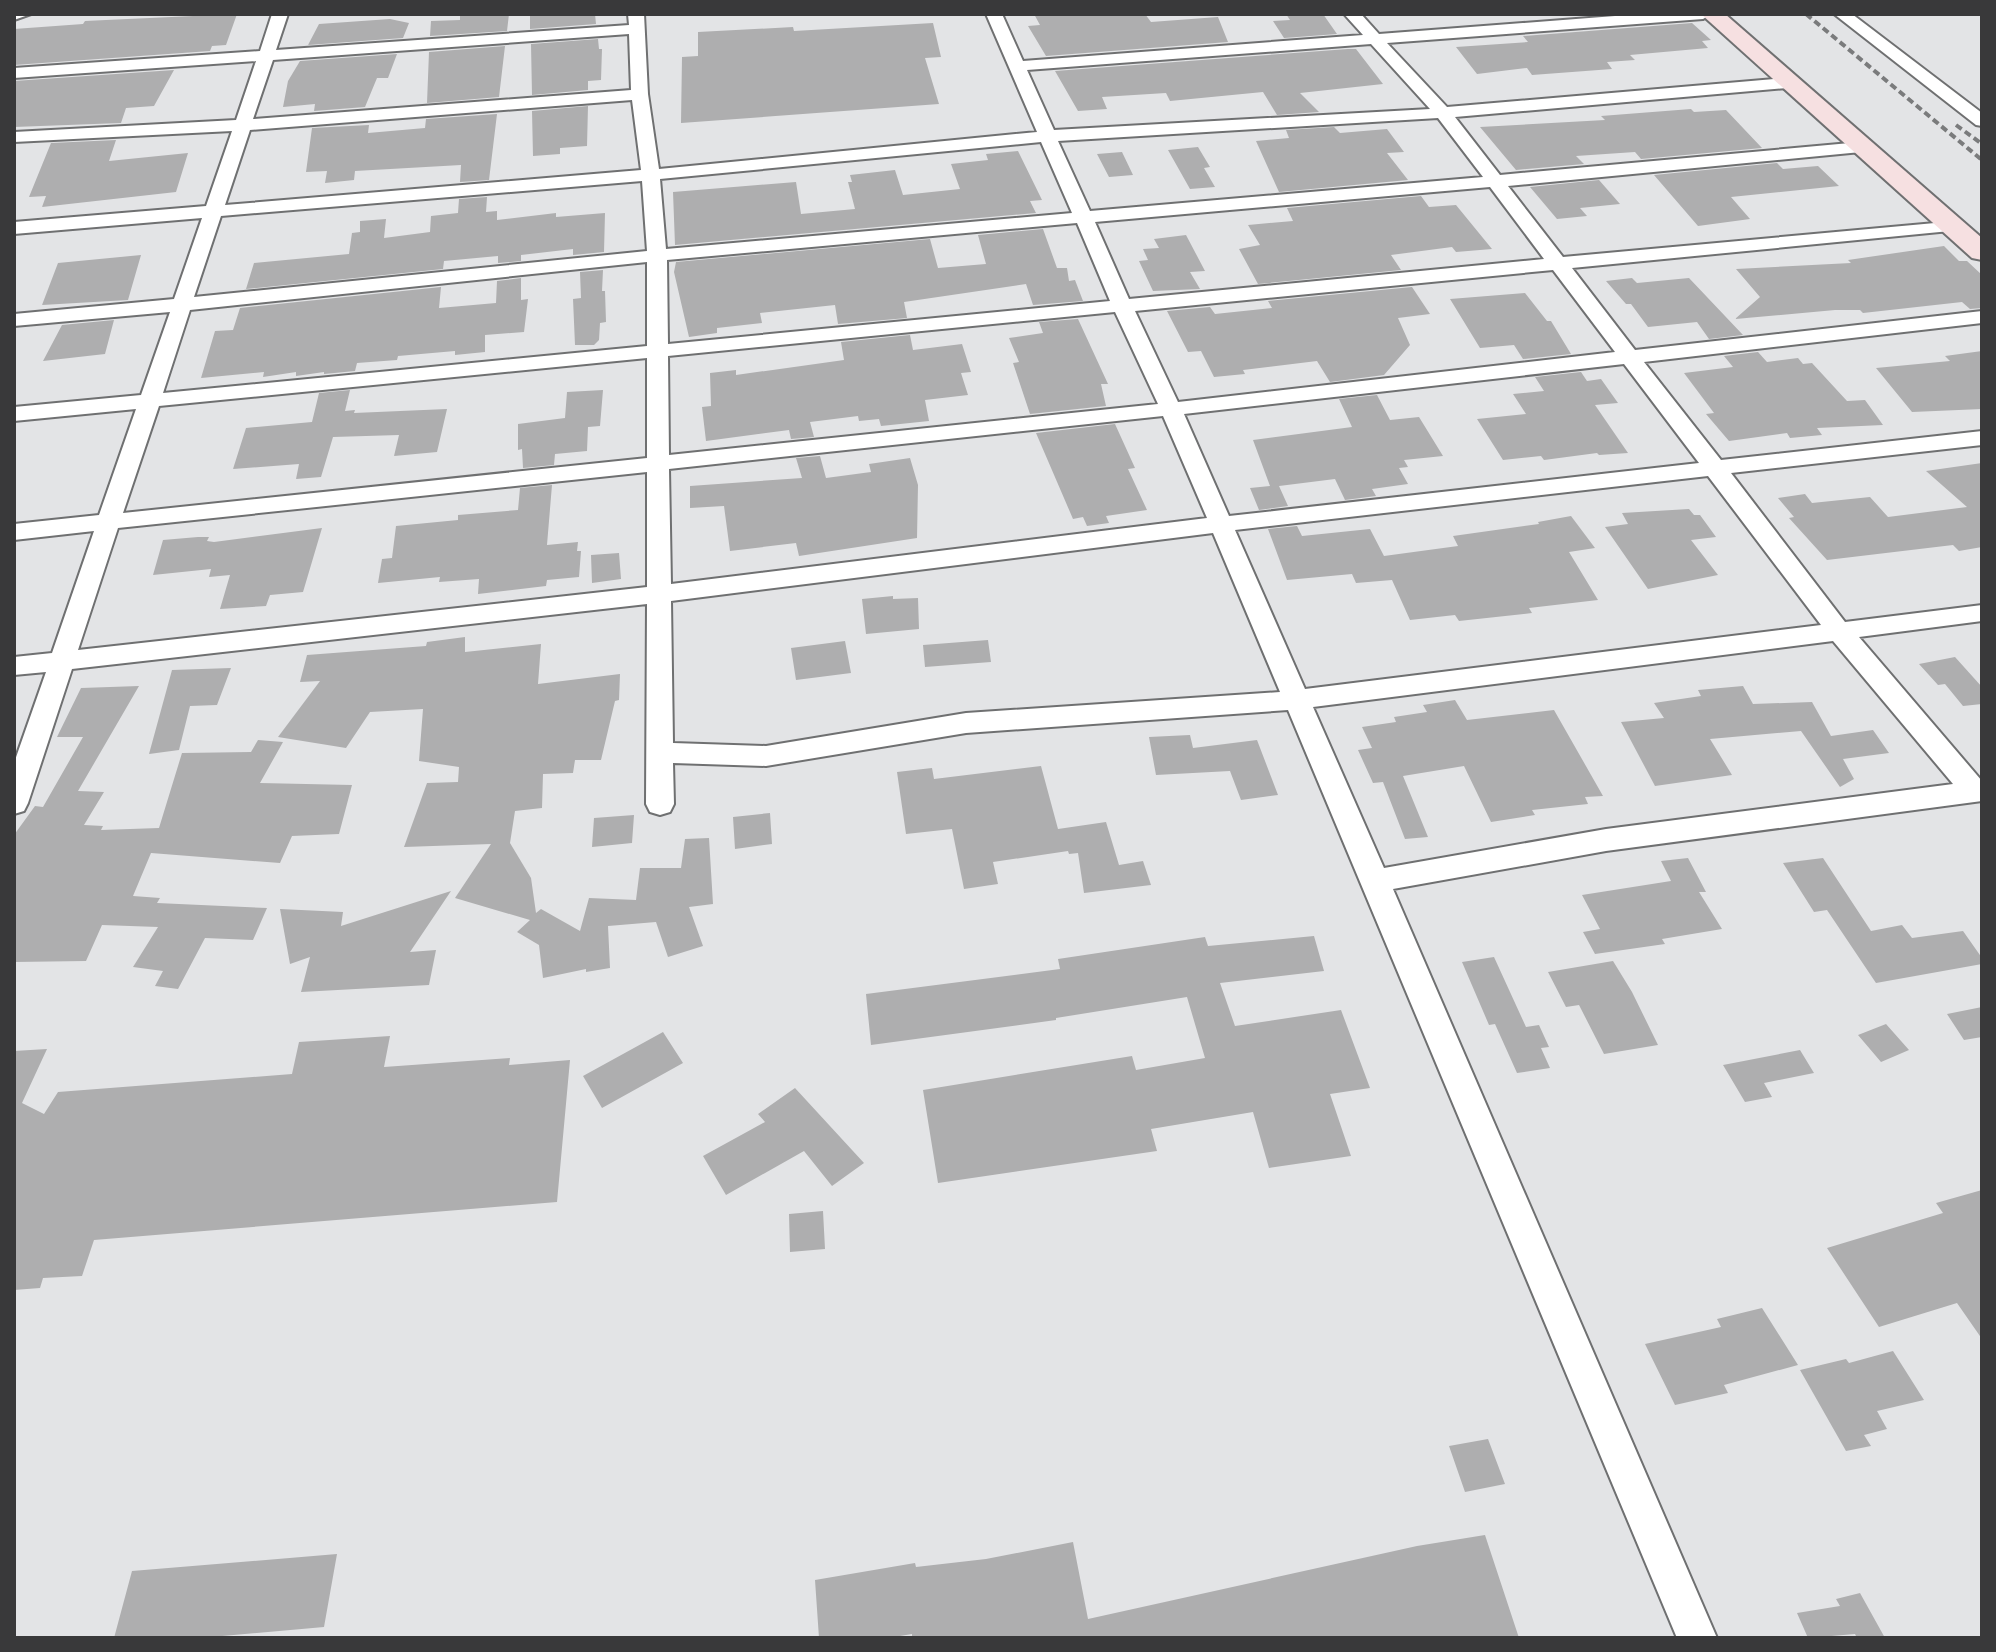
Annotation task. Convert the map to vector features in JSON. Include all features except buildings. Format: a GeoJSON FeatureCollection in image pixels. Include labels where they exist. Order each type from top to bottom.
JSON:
{"type":"FeatureCollection","features":[{"type":"Feature","properties":{"kind":"street"},"geometry":{"type":"LineString","coordinates":[[14,15],[23,14]]}},
{"type":"Feature","properties":{"kind":"street"},"geometry":{"type":"LineString","coordinates":[[14,803],[280,14]]}},
{"type":"Feature","properties":{"kind":"street"},"geometry":{"type":"LineString","coordinates":[[994,14],[1221,524],[1697,1638]]}},
{"type":"Feature","properties":{"kind":"street"},"geometry":{"type":"LineString","coordinates":[[1352,14],[1443,113],[1839,631],[1978,792]]}},
{"type":"Feature","properties":{"kind":"street"},"geometry":{"type":"LineString","coordinates":[[1016,66],[1703,14]]}},
{"type":"Feature","properties":{"kind":"street"},"geometry":{"type":"LineString","coordinates":[[1712,14],[1982,252]]}},
{"type":"Feature","properties":{"kind":"street"},"geometry":{"type":"LineString","coordinates":[[1842,14],[1982,121]]}},
{"type":"Feature","properties":{"kind":"street"},"geometry":{"type":"LineString","coordinates":[[14,73],[266,55],[637,22],[640,94],[651,175],[657,256],[660,804]]}},
{"type":"Feature","properties":{"kind":"street"},"geometry":{"type":"LineString","coordinates":[[14,228],[651,175],[1048,136],[1443,113],[1787,83]]}},
{"type":"Feature","properties":{"kind":"street"},"geometry":{"type":"LineString","coordinates":[[14,137],[243,125],[640,94]]}},
{"type":"Feature","properties":{"kind":"street"},"geometry":{"type":"LineString","coordinates":[[14,320],[1083,216],[1497,183],[1861,147]]}},
{"type":"Feature","properties":{"kind":"street"},"geometry":{"type":"LineString","coordinates":[[14,414],[1950,225]]}},
{"type":"Feature","properties":{"kind":"street"},"geometry":{"type":"LineString","coordinates":[[14,532],[658,461],[1171,409],[1982,317]]}},
{"type":"Feature","properties":{"kind":"street"},"geometry":{"type":"LineString","coordinates":[[14,666],[659,594],[1221,524],[1982,438]]}},
{"type":"Feature","properties":{"kind":"street"},"geometry":{"type":"LineString","coordinates":[[659,753],[766,756],[966,723],[1296,700],[1982,613]]}},
{"type":"Feature","properties":{"kind":"street"},"geometry":{"type":"LineString","coordinates":[[1375,881],[1606,840],[1978,792]]}},
{"type":"Feature","properties":{"kind":"railway"},"geometry":{"type":"LineString","coordinates":[[1806,14],[1982,160]]}},
{"type":"Feature","properties":{"kind":"railway"},"geometry":{"type":"LineString","coordinates":[[1956,125],[1982,144]]}}]}
